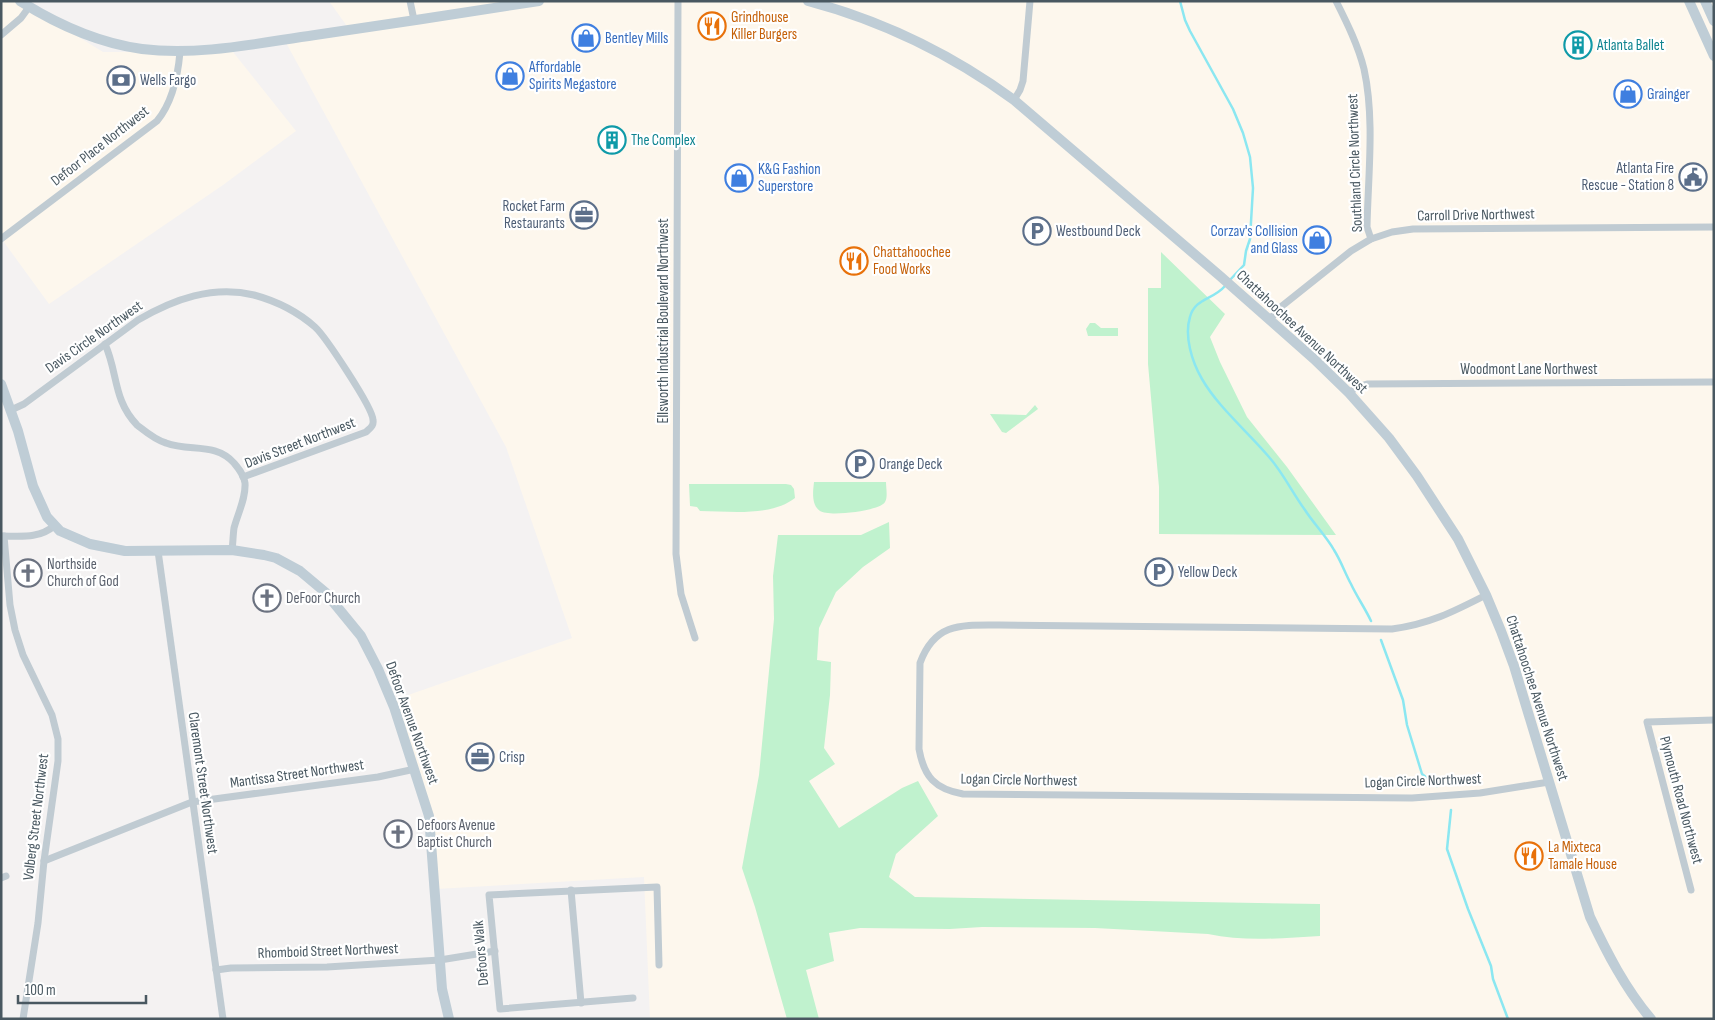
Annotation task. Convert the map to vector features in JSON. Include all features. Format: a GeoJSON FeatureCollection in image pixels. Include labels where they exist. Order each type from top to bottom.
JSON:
{"type":"FeatureCollection","features":[{"type":"Feature","properties":{"kind":"street"},"geometry":{"type":"LineString","coordinates":[[20,1],[68,28],[102,40],[142,49],[180,52],[263,43],[539,1]]}},
{"type":"Feature","properties":{"kind":"street"},"geometry":{"type":"LineString","coordinates":[[410,1],[414,20]]}},
{"type":"Feature","properties":{"kind":"street","name":"Ellsworth Industrial Boulevard Northwest"},"geometry":{"type":"LineString","coordinates":[[678,1],[676,554],[681,594],[695,638]]}},
{"type":"Feature","properties":{"kind":"street","name":"Chattahoochee Avenue Northwest"},"geometry":{"type":"LineString","coordinates":[[808,1],[851,14],[918,41],[981,76],[1014,100],[1314,359],[1349,393],[1389,438],[1426,488],[1458,539],[1486,595],[1514,666],[1590,916],[1608,955],[1629,990],[1651,1019]]}},
{"type":"Feature","properties":{"kind":"street"},"geometry":{"type":"LineString","coordinates":[[1014,100],[1023,82],[1030,1]]}},
{"type":"Feature","properties":{"kind":"street","name":"Southland Circle Northwest"},"geometry":{"type":"LineString","coordinates":[[1336,1],[1354,39],[1364,68],[1369,99],[1367,228],[1371,239]]}},
{"type":"Feature","properties":{"kind":"street"},"geometry":{"type":"LineString","coordinates":[[1689,1],[1714,56]]}},
{"type":"Feature","properties":{"kind":"street"},"geometry":{"type":"LineString","coordinates":[[1705,1],[1714,21]]}},
{"type":"Feature","properties":{"kind":"street"},"geometry":{"type":"LineString","coordinates":[[1,35],[21,18],[30,7]]}},
{"type":"Feature","properties":{"kind":"street","name":"Defoor Place Northwest"},"geometry":{"type":"LineString","coordinates":[[1,239],[157,121],[169,102],[180,52]]}},
{"type":"Feature","properties":{"kind":"street","name":"Carroll Drive Northwest"},"geometry":{"type":"LineString","coordinates":[[1269,320],[1282,306],[1351,251],[1371,239],[1392,232],[1413,229],[1714,227]]}},
{"type":"Feature","properties":{"kind":"street","name":"Davis Circle Northwest"},"geometry":{"type":"LineString","coordinates":[[7,407],[24,404],[138,320],[157,309],[188,297],[220,292],[253,295],[280,305],[299,315],[316,328],[326,340],[363,396]]}},
{"type":"Feature","properties":{"kind":"street"},"geometry":{"type":"LineString","coordinates":[[105,344],[109,353],[119,398],[126,412],[137,424],[154,438],[167,444],[222,453],[238,468],[244,477]]}},
{"type":"Feature","properties":{"kind":"street","name":"Woodmont Lane Northwest"},"geometry":{"type":"LineString","coordinates":[[1349,393],[1357,387],[1367,384],[1712,382]]}},
{"type":"Feature","properties":{"kind":"street","name":"Defoor Avenue Northwest"},"geometry":{"type":"LineString","coordinates":[[1,384],[34,486],[47,517],[54,526],[67,536],[102,548],[125,551],[232,550],[264,554],[288,563],[313,581],[336,604],[361,636],[378,669],[394,708],[430,816],[440,960],[444,1002],[449,1019]]}},
{"type":"Feature","properties":{"kind":"street","name":"Davis Street Northwest"},"geometry":{"type":"LineString","coordinates":[[232,550],[234,530],[244,493],[244,477],[366,432],[372,427],[373,417],[363,396]]}},
{"type":"Feature","properties":{"kind":"street"},"geometry":{"type":"LineString","coordinates":[[3,536],[38,536],[54,526]]}},
{"type":"Feature","properties":{"kind":"street","name":"Volberg Street Northwest"},"geometry":{"type":"LineString","coordinates":[[3,536],[10,605],[15,630],[23,655],[52,715],[58,739],[58,761],[44,861],[34,961],[23,1019]]}},
{"type":"Feature","properties":{"kind":"street","name":"Claremont Street Northwest"},"geometry":{"type":"LineString","coordinates":[[158,551],[223,1019]]}},
{"type":"Feature","properties":{"kind":"street","name":"Logan Circle Northwest"},"geometry":{"type":"LineString","coordinates":[[1486,595],[1434,620],[1392,629],[1000,625],[953,627],[940,633],[932,641],[924,651],[920,664],[919,749],[921,763],[927,774],[937,785],[949,792],[963,794],[1412,798],[1480,794],[1549,782]]}},
{"type":"Feature","properties":{"kind":"street","name":"Plymouth Road Northwest"},"geometry":{"type":"LineString","coordinates":[[1691,890],[1647,722],[1714,720]]}},
{"type":"Feature","properties":{"kind":"street","name":"Mantissa Street Northwest"},"geometry":{"type":"LineString","coordinates":[[44,861],[192,802],[378,777],[415,769]]}},
{"type":"Feature","properties":{"kind":"street","name":"Defoors Walk"},"geometry":{"type":"LineString","coordinates":[[633,998],[500,1009],[490,895],[657,887],[659,965]]}},
{"type":"Feature","properties":{"kind":"street"},"geometry":{"type":"LineString","coordinates":[[571,890],[581,1003]]}},
{"type":"Feature","properties":{"kind":"street","name":"Rhomboid Street Northwest"},"geometry":{"type":"LineString","coordinates":[[216,970],[231,968],[327,967],[440,960],[495,951]]}},
{"type":"Feature","properties":{"kind":"shaded area"},"geometry":{"type":"Polygon","coordinates":[[[1,1],[20,1],[103,52],[197,52],[229,47],[296,131],[223,185],[49,304],[1,238],[1,1]]]}},
{"type":"Feature","properties":{"kind":"shaded area"},"geometry":{"type":"Polygon","coordinates":[[[329,1],[1714,1],[1714,1019],[650,1019],[644,877],[436,889],[429,816],[391,701],[572,638],[506,447],[284,39],[349,29],[329,1]]]}},
{"type":"Feature","properties":{"kind":"green space"},"geometry":{"type":"Polygon","coordinates":[[[1161,252],[1225,314],[1210,337],[1247,417],[1287,467],[1336,535],[1159,534],[1159,487],[1148,364],[1148,288],[1161,288],[1161,252]]]}},
{"type":"Feature","properties":{"kind":"green space"},"geometry":{"type":"Polygon","coordinates":[[[1090,323],[1095,323],[1101,328],[1118,328],[1118,336],[1088,336],[1086,329],[1090,323]]]}},
{"type":"Feature","properties":{"kind":"green space"},"geometry":{"type":"Polygon","coordinates":[[[1035,405],[1038,409],[1006,433],[1002,432],[990,414],[1026,415],[1035,405]]]}},
{"type":"Feature","properties":{"kind":"green space"},"geometry":{"type":"Polygon","coordinates":[[[814,482],[886,482],[886,500],[881,505],[865,510],[825,513],[820,511],[815,505],[813,498],[814,482]]]}},
{"type":"Feature","properties":{"kind":"green space"},"geometry":{"type":"Polygon","coordinates":[[[689,484],[786,484],[791,485],[794,489],[795,498],[774,508],[749,512],[700,511],[697,507],[690,506],[689,484]]]}},
{"type":"Feature","properties":{"kind":"green space"},"geometry":{"type":"Polygon","coordinates":[[[889,522],[890,548],[863,567],[836,592],[819,628],[817,660],[831,662],[830,695],[824,748],[835,764],[809,781],[839,828],[902,788],[918,781],[938,816],[896,854],[889,877],[915,897],[1320,904],[1320,936],[1250,939],[1208,934],[1095,928],[860,928],[829,933],[834,961],[806,970],[819,1019],[787,1019],[742,868],[759,775],[774,619],[773,576],[778,535],[861,535],[889,522]]]}},
{"type":"Feature","properties":{"kind":"waterway"},"geometry":{"type":"LineString","coordinates":[[1180,1],[1190,31],[1233,109],[1250,157],[1253,188],[1250,239],[1244,265],[1229,281]]}},
{"type":"Feature","properties":{"kind":"waterway"},"geometry":{"type":"LineString","coordinates":[[1225,286],[1196,306],[1192,311],[1188,332],[1190,349],[1195,365],[1202,379],[1225,409],[1274,463],[1331,545],[1371,621]]}},
{"type":"Feature","properties":{"kind":"waterway"},"geometry":{"type":"LineString","coordinates":[[1381,640],[1403,700],[1407,725],[1422,774],[1437,786]]}},
{"type":"Feature","properties":{"kind":"waterway"},"geometry":{"type":"LineString","coordinates":[[1451,810],[1447,849],[1491,966],[1493,979],[1508,1019]]}},
{"type":"Feature","properties":{"kind":"place","name":"Grindhouse Killer Burgers"},"geometry":{"type":"Point","coordinates":[712,26]}},
{"type":"Feature","properties":{"kind":"place","name":"Bentley Mills"},"geometry":{"type":"Point","coordinates":[586,38]}},
{"type":"Feature","properties":{"kind":"place","name":"Atlanta Ballet"},"geometry":{"type":"Point","coordinates":[1578,45]}},
{"type":"Feature","properties":{"kind":"place","name":"Affordable Spirits Megastore"},"geometry":{"type":"Point","coordinates":[510,76]}},
{"type":"Feature","properties":{"kind":"place","name":"Wells Fargo"},"geometry":{"type":"Point","coordinates":[121,80]}},
{"type":"Feature","properties":{"kind":"place","name":"Grainger"},"geometry":{"type":"Point","coordinates":[1628,94]}},
{"type":"Feature","properties":{"kind":"place","name":"The Complex"},"geometry":{"type":"Point","coordinates":[612,140]}},
{"type":"Feature","properties":{"kind":"place","name":"Atlanta Fire Rescue - Station 8"},"geometry":{"type":"Point","coordinates":[1693,177]}},
{"type":"Feature","properties":{"kind":"place","name":"K&G Fashion Superstore"},"geometry":{"type":"Point","coordinates":[739,178]}},
{"type":"Feature","properties":{"kind":"place","name":"Rocket Farm Restaurants"},"geometry":{"type":"Point","coordinates":[584,215]}},
{"type":"Feature","properties":{"kind":"place","name":"Westbound Deck"},"geometry":{"type":"Point","coordinates":[1037,231]}},
{"type":"Feature","properties":{"kind":"place","name":"Corzav's Collision and Glass"},"geometry":{"type":"Point","coordinates":[1317,240]}},
{"type":"Feature","properties":{"kind":"place","name":"Chattahoochee Food Works"},"geometry":{"type":"Point","coordinates":[854,261]}},
{"type":"Feature","properties":{"kind":"place","name":"Orange Deck"},"geometry":{"type":"Point","coordinates":[860,464]}},
{"type":"Feature","properties":{"kind":"place","name":"Yellow Deck"},"geometry":{"type":"Point","coordinates":[1159,572]}},
{"type":"Feature","properties":{"kind":"place","name":"Northside Church of God"},"geometry":{"type":"Point","coordinates":[28,573]}},
{"type":"Feature","properties":{"kind":"place","name":"DeFoor Church"},"geometry":{"type":"Point","coordinates":[267,598]}},
{"type":"Feature","properties":{"kind":"place","name":"Crisp"},"geometry":{"type":"Point","coordinates":[480,757]}},
{"type":"Feature","properties":{"kind":"place","name":"Defoors Avenue Baptist Church"},"geometry":{"type":"Point","coordinates":[398,834]}},
{"type":"Feature","properties":{"kind":"place","name":"La Mixteca Tamale House"},"geometry":{"type":"Point","coordinates":[1529,856]}}]}
